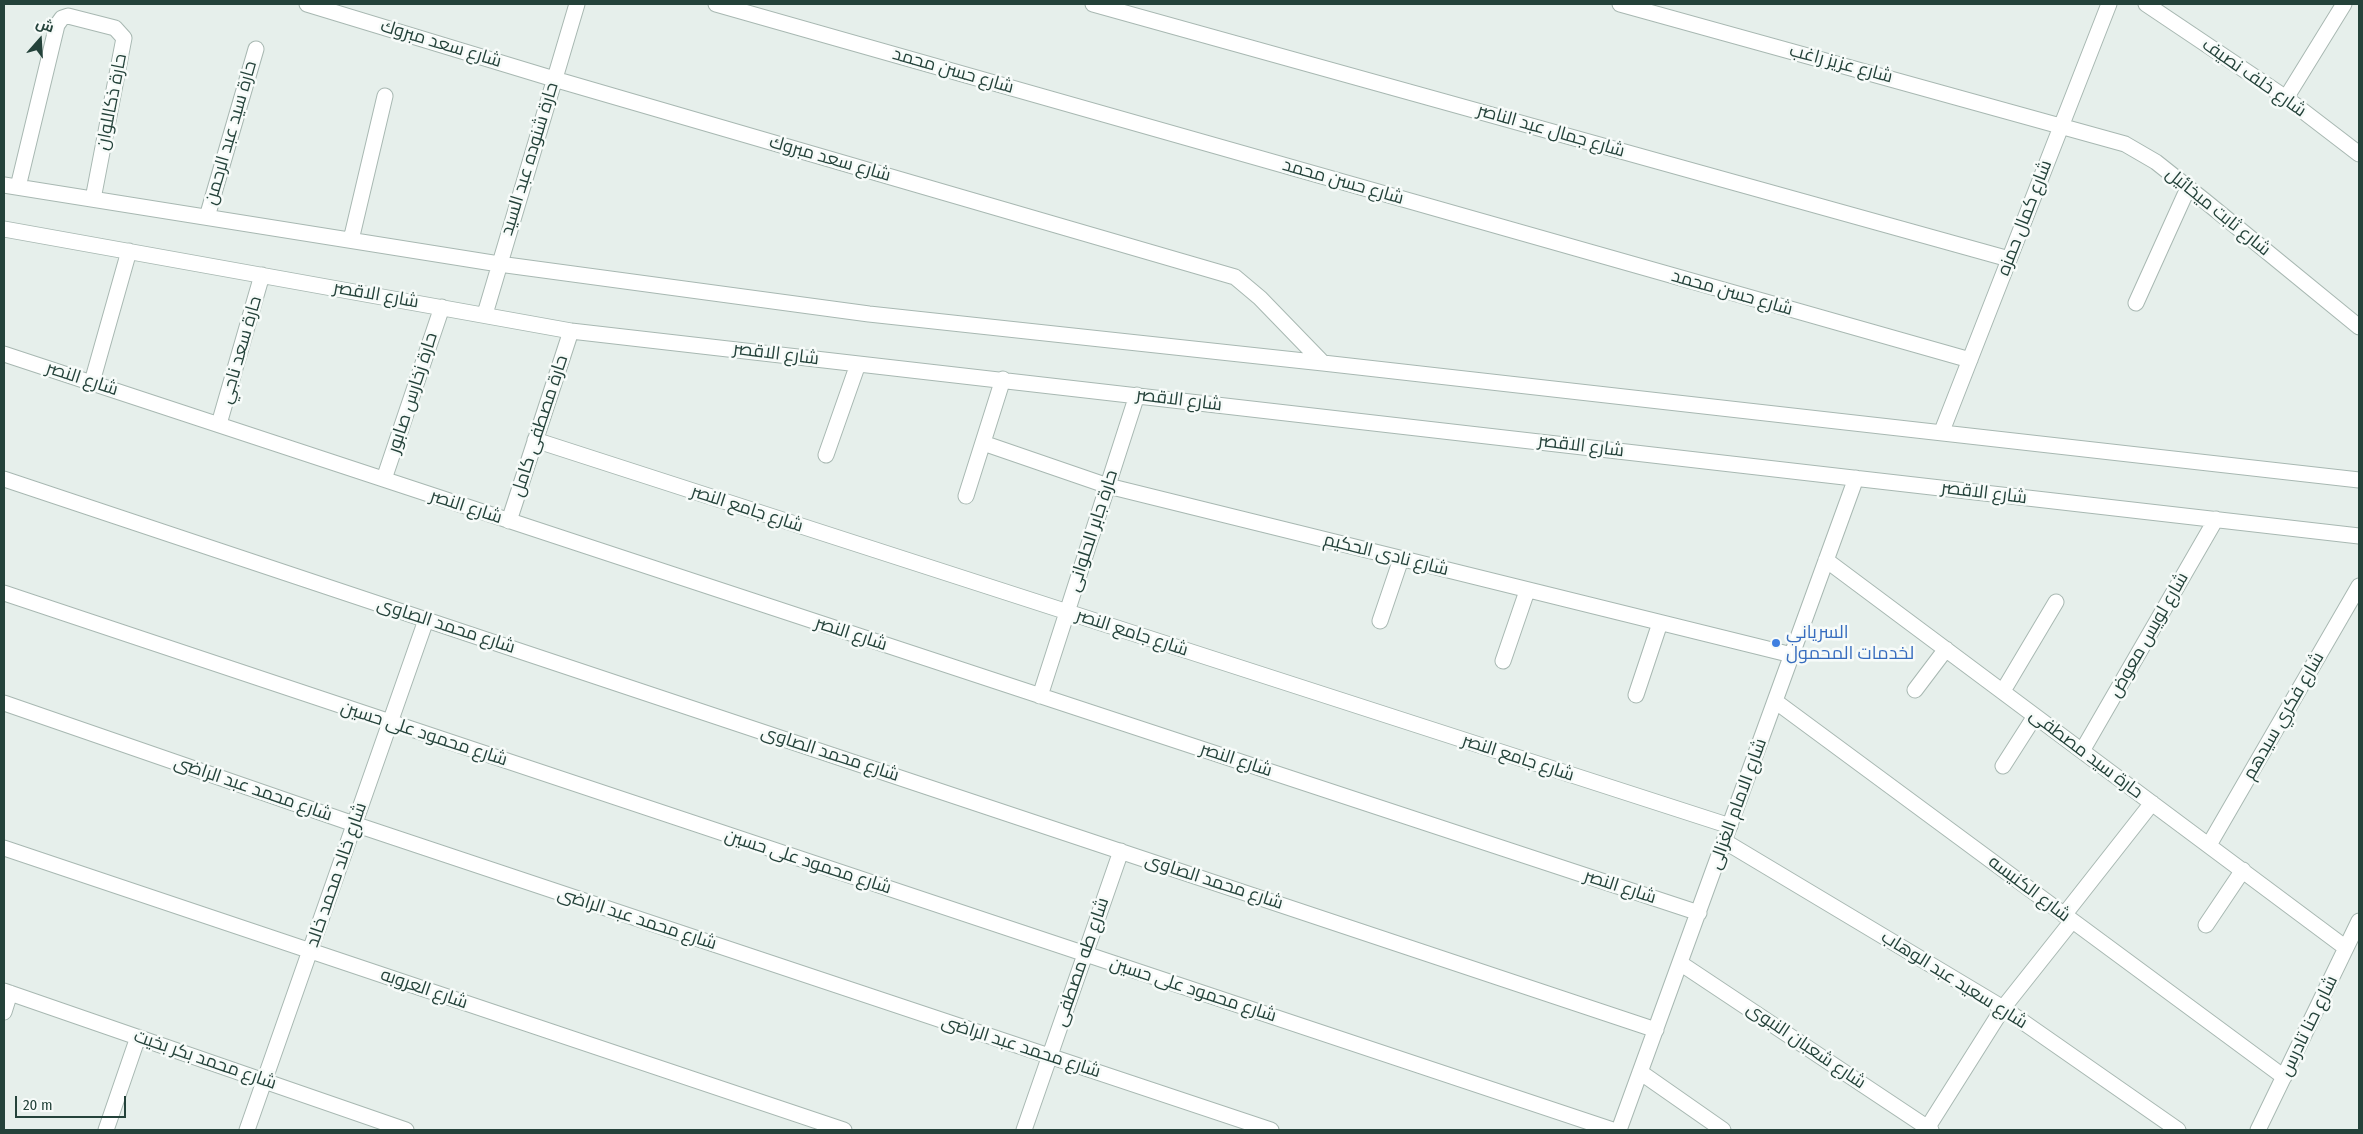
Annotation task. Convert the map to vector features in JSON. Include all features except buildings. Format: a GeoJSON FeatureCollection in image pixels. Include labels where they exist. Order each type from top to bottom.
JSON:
{"type":"FeatureCollection","features":[{"type":"Feature","properties":{"kind":"street","name":"شارع سعد مبروك"},"geometry":{"type":"LineString","coordinates":[[307,4],[554,79],[1235,276],[1260,298],[1323,362]]}},
{"type":"Feature","properties":{"kind":"street","name":"حارة شنوده عبد السيد"},"geometry":{"type":"LineString","coordinates":[[485,314],[577,4]]}},
{"type":"Feature","properties":{"kind":"street","name":"شارع حسن محمد"},"geometry":{"type":"LineString","coordinates":[[716,4],[1970,360]]}},
{"type":"Feature","properties":{"kind":"street","name":"شارع جمال عبد الناصر"},"geometry":{"type":"LineString","coordinates":[[1093,4],[2009,259]]}},
{"type":"Feature","properties":{"kind":"street","name":"شارع عزيز راغب"},"geometry":{"type":"LineString","coordinates":[[1620,4],[2062,124]]}},
{"type":"Feature","properties":{"kind":"street","name":"شارع كمال حمزه"},"geometry":{"type":"LineString","coordinates":[[1942,432],[2109,4]]}},
{"type":"Feature","properties":{"kind":"street","name":"شارع خلف نصيف"},"geometry":{"type":"LineString","coordinates":[[2146,4],[2286,98],[2359,154]]}},
{"type":"Feature","properties":{"kind":"street"},"geometry":{"type":"LineString","coordinates":[[2286,98],[2344,4]]}},
{"type":"Feature","properties":{"kind":"street","name":"حارة ذكاللوان"},"geometry":{"type":"LineString","coordinates":[[11,186],[56,25],[62,18],[68,16],[115,28],[124,38],[93,199]]}},
{"type":"Feature","properties":{"kind":"street","name":"حارة سيد عبد الرحمن"},"geometry":{"type":"LineString","coordinates":[[207,217],[256,49]]}},
{"type":"Feature","properties":{"kind":"street"},"geometry":{"type":"LineString","coordinates":[[351,240],[385,96]]}},
{"type":"Feature","properties":{"kind":"street","name":"شارع ثابت ميخائيل"},"geometry":{"type":"LineString","coordinates":[[2062,124],[2125,144],[2156,162],[2359,327]]}},
{"type":"Feature","properties":{"kind":"street"},"geometry":{"type":"LineString","coordinates":[[11,186],[499,264],[870,314],[1323,362],[2359,480]]}},
{"type":"Feature","properties":{"kind":"street"},"geometry":{"type":"LineString","coordinates":[[2136,303],[2188,188]]}},
{"type":"Feature","properties":{"kind":"street","name":"شارع الاقصر"},"geometry":{"type":"LineString","coordinates":[[5,232],[129,251],[442,306],[571,331],[1003,379],[2359,536]]}},
{"type":"Feature","properties":{"kind":"street"},"geometry":{"type":"LineString","coordinates":[[92,382],[129,251]]}},
{"type":"Feature","properties":{"kind":"street","name":"حارة سعد ناجي"},"geometry":{"type":"LineString","coordinates":[[219,424],[262,275]]}},
{"type":"Feature","properties":{"kind":"street","name":"حارة زخارس صابور"},"geometry":{"type":"LineString","coordinates":[[384,479],[442,306]]}},
{"type":"Feature","properties":{"kind":"street","name":"حارة مصطفى كامل"},"geometry":{"type":"LineString","coordinates":[[509,521],[571,331]]}},
{"type":"Feature","properties":{"kind":"street","name":"شارع النصر"},"geometry":{"type":"LineString","coordinates":[[4,354],[1698,913]]}},
{"type":"Feature","properties":{"kind":"street"},"geometry":{"type":"LineString","coordinates":[[826,455],[858,364]]}},
{"type":"Feature","properties":{"kind":"street"},"geometry":{"type":"LineString","coordinates":[[966,496],[1003,379]]}},
{"type":"Feature","properties":{"kind":"street","name":"حارة جابر الحلوانى"},"geometry":{"type":"LineString","coordinates":[[1040,696],[1137,395]]}},
{"type":"Feature","properties":{"kind":"street","name":"شارع جامع النصر"},"geometry":{"type":"LineString","coordinates":[[535,440],[1730,826]]}},
{"type":"Feature","properties":{"kind":"street","name":"شارع نادى الحكيم"},"geometry":{"type":"LineString","coordinates":[[983,443],[1108,486],[1792,656]]}},
{"type":"Feature","properties":{"kind":"street","name":"شارع الامام الغزالى"},"geometry":{"type":"LineString","coordinates":[[1619,1130],[1856,478]]}},
{"type":"Feature","properties":{"kind":"street","name":"شارع محمد الصاوى"},"geometry":{"type":"LineString","coordinates":[[4,479],[1656,1030]]}},
{"type":"Feature","properties":{"kind":"street","name":"شارع لويس معوض"},"geometry":{"type":"LineString","coordinates":[[2082,751],[2216,519]]}},
{"type":"Feature","properties":{"kind":"street"},"geometry":{"type":"LineString","coordinates":[[1380,621],[1401,559]]}},
{"type":"Feature","properties":{"kind":"street","name":"حارة سيد مصطفى"},"geometry":{"type":"LineString","coordinates":[[1826,560],[2346,948]]}},
{"type":"Feature","properties":{"kind":"street","name":"شارع فكري سيدهم"},"geometry":{"type":"LineString","coordinates":[[2208,846],[2359,586]]}},
{"type":"Feature","properties":{"kind":"street"},"geometry":{"type":"LineString","coordinates":[[1503,661],[1527,590]]}},
{"type":"Feature","properties":{"kind":"street","name":"شارع محمود على حسين"},"geometry":{"type":"LineString","coordinates":[[4,593],[1613,1130]]}},
{"type":"Feature","properties":{"kind":"street"},"geometry":{"type":"LineString","coordinates":[[2002,691],[2056,602]]}},
{"type":"Feature","properties":{"kind":"street","name":"شارع خالد محمد خالد"},"geometry":{"type":"LineString","coordinates":[[247,1130],[426,620]]}},
{"type":"Feature","properties":{"kind":"street"},"geometry":{"type":"LineString","coordinates":[[1636,695],[1660,623]]}},
{"type":"Feature","properties":{"kind":"street"},"geometry":{"type":"LineString","coordinates":[[1915,690],[1946,649]]}},
{"type":"Feature","properties":{"kind":"street","name":"شارع الكنيسه"},"geometry":{"type":"LineString","coordinates":[[1775,701],[2284,1077]]}},
{"type":"Feature","properties":{"kind":"street","name":"شارع محمد عبد الراضى"},"geometry":{"type":"LineString","coordinates":[[4,703],[354,824],[1271,1130]]}},
{"type":"Feature","properties":{"kind":"street"},"geometry":{"type":"LineString","coordinates":[[2003,766],[2035,716]]}},
{"type":"Feature","properties":{"kind":"street"},"geometry":{"type":"LineString","coordinates":[[1928,1129],[2003,1008],[2152,803]]}},
{"type":"Feature","properties":{"kind":"street","name":"شارع سعيد عبد الوهاب"},"geometry":{"type":"LineString","coordinates":[[1724,841],[2003,1008],[2178,1130]]}},
{"type":"Feature","properties":{"kind":"street","name":"شارع العروبه"},"geometry":{"type":"LineString","coordinates":[[4,848],[844,1130]]}},
{"type":"Feature","properties":{"kind":"street","name":"شارع طه مصطفى"},"geometry":{"type":"LineString","coordinates":[[1024,1130],[1121,851]]}},
{"type":"Feature","properties":{"kind":"street"},"geometry":{"type":"LineString","coordinates":[[2206,925],[2243,870]]}},
{"type":"Feature","properties":{"kind":"street","name":"شارع حنا تادرس"},"geometry":{"type":"LineString","coordinates":[[2258,1130],[2359,921]]}},
{"type":"Feature","properties":{"kind":"street","name":"شارع شعبان النبوى"},"geometry":{"type":"LineString","coordinates":[[1680,963],[1928,1129]]}},
{"type":"Feature","properties":{"kind":"street"},"geometry":{"type":"LineString","coordinates":[[4,1012],[7,992]]}},
{"type":"Feature","properties":{"kind":"street","name":"شارع محمد بكر بخيت"},"geometry":{"type":"LineString","coordinates":[[7,992],[406,1130]]}},
{"type":"Feature","properties":{"kind":"street"},"geometry":{"type":"LineString","coordinates":[[106,1130],[138,1037]]}},
{"type":"Feature","properties":{"kind":"street"},"geometry":{"type":"LineString","coordinates":[[1640,1072],[1723,1130]]}},
{"type":"Feature","properties":{"kind":"place","name":"السرياني لخدمات المحمول"},"geometry":{"type":"Point","coordinates":[1776,643]}}]}
